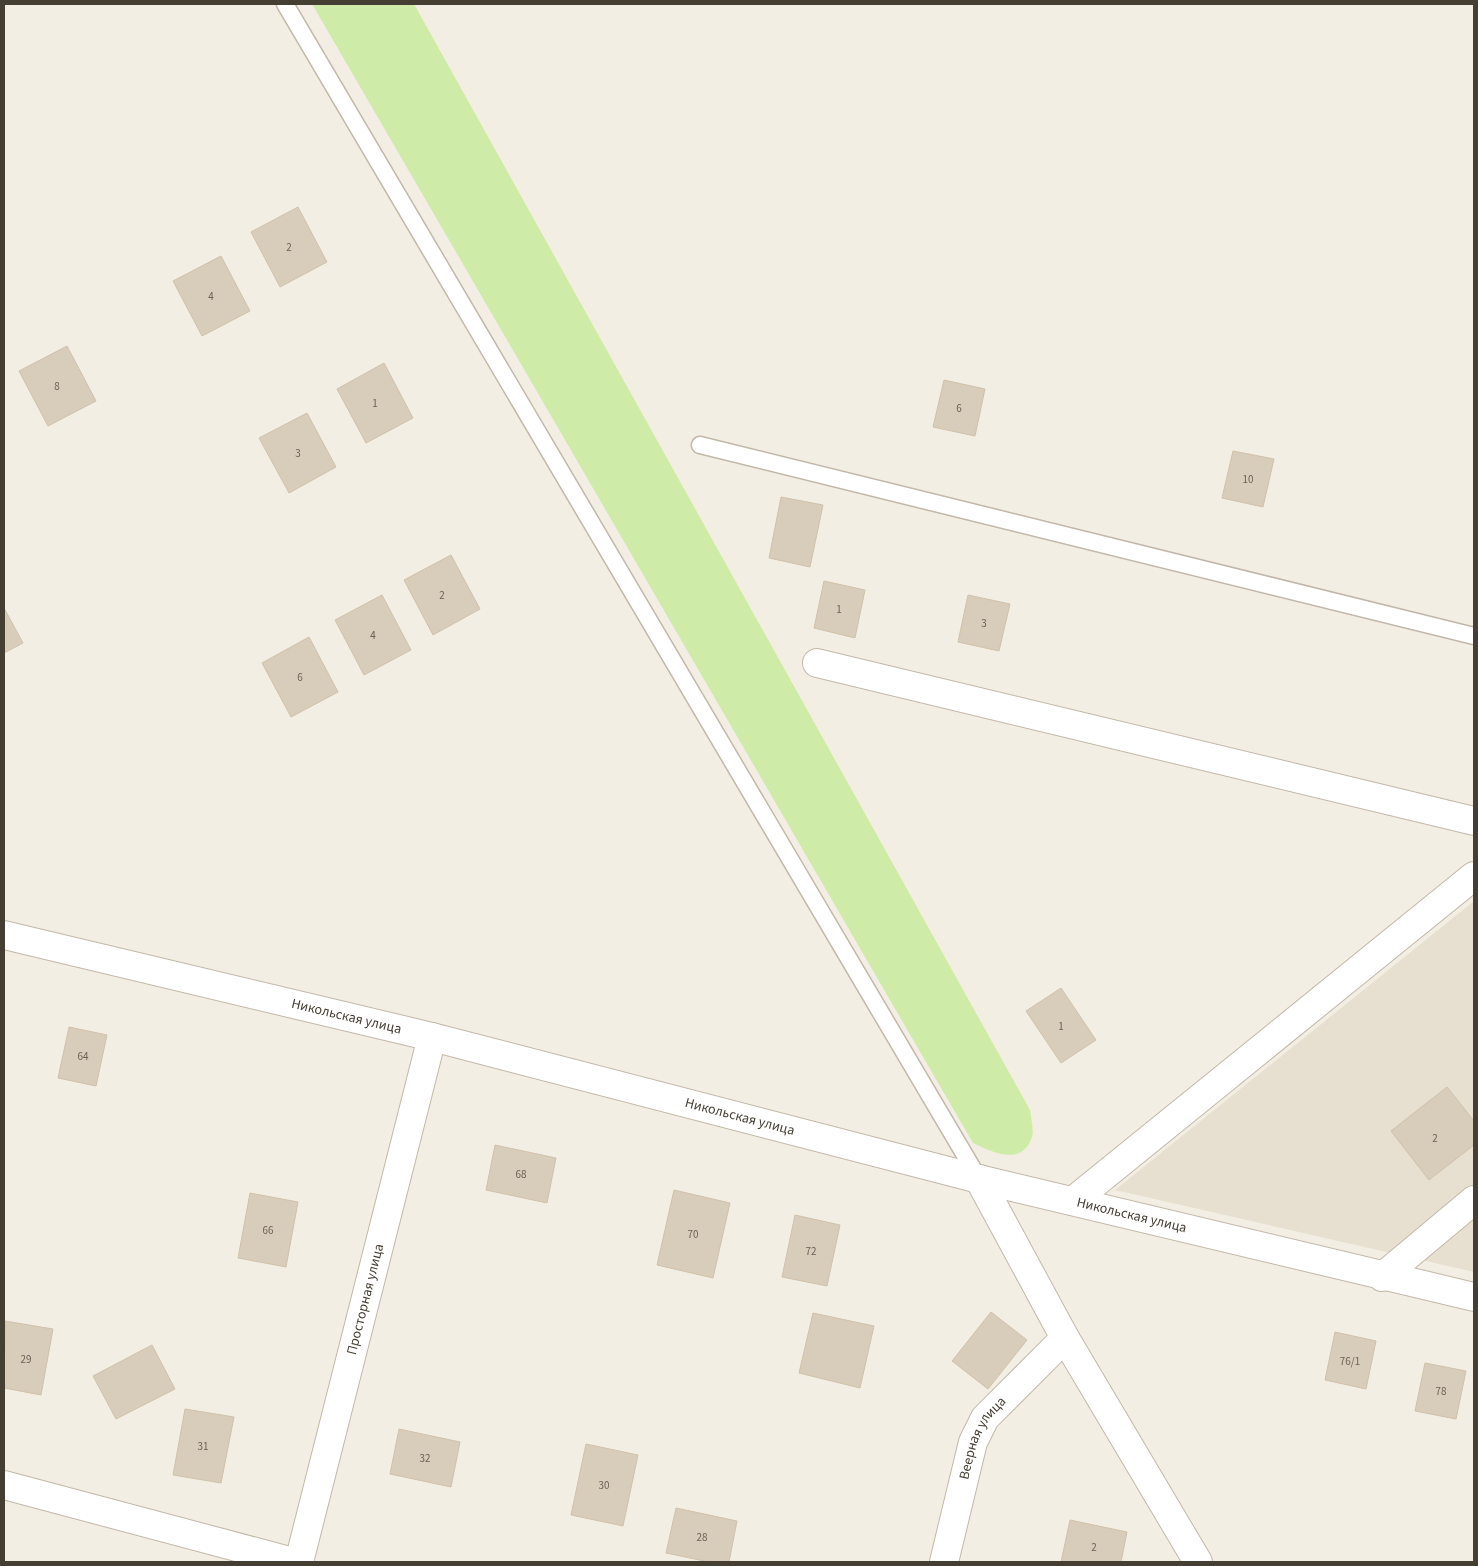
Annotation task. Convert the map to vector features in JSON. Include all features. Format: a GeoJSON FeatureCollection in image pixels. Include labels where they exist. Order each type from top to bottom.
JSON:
{"type":"FeatureCollection","features":[{"type":"Feature","properties":{"kind":"street"},"geometry":{"type":"LineString","coordinates":[[817,662],[1474,821]]}},
{"type":"Feature","properties":{"kind":"street"},"geometry":{"type":"LineString","coordinates":[[1073,1201],[1474,876]]}},
{"type":"Feature","properties":{"kind":"street","name":"Никольская улица"},"geometry":{"type":"LineString","coordinates":[[4,935],[432,1037],[979,1179],[1474,1298]]}},
{"type":"Feature","properties":{"kind":"street","name":"Просторная улица"},"geometry":{"type":"LineString","coordinates":[[299,1562],[432,1037]]}},
{"type":"Feature","properties":{"kind":"street"},"geometry":{"type":"LineString","coordinates":[[979,1179],[1065,1338],[1198,1562]]}},
{"type":"Feature","properties":{"kind":"street"},"geometry":{"type":"LineString","coordinates":[[1382,1276],[1474,1200]]}},
{"type":"Feature","properties":{"kind":"street","name":"Веерная улица"},"geometry":{"type":"LineString","coordinates":[[944,1562],[974,1442],[985,1418],[1065,1338]]}},
{"type":"Feature","properties":{"kind":"street"},"geometry":{"type":"LineString","coordinates":[[4,1485],[293,1562]]}},
{"type":"Feature","properties":{"kind":"lane"},"geometry":{"type":"LineString","coordinates":[[285,4],[979,1179]]}},
{"type":"Feature","properties":{"kind":"lane"},"geometry":{"type":"LineString","coordinates":[[700,445],[1474,636]]}},
{"type":"Feature","properties":{"kind":"shaded area"},"geometry":{"type":"Polygon","coordinates":[[[1474,901],[1474,1272],[1115,1190],[1474,901]]]}},
{"type":"Feature","properties":{"kind":"green space"},"geometry":{"type":"Polygon","coordinates":[[[312,4],[414,4],[1030,1110],[1033,1134],[1027,1146],[1021,1152],[1006,1155],[973,1143],[312,4]]]}},
{"type":"Feature","properties":{"kind":"building"},"geometry":{"type":"Polygon","coordinates":[[[298,207],[327,262],[280,287],[251,232],[298,207]]]}},
{"type":"Feature","properties":{"kind":"building"},"geometry":{"type":"Polygon","coordinates":[[[221,256],[250,311],[202,336],[173,281],[221,256]]]}},
{"type":"Feature","properties":{"kind":"building"},"geometry":{"type":"Polygon","coordinates":[[[67,346],[96,401],[48,426],[19,371],[67,346]]]}},
{"type":"Feature","properties":{"kind":"building"},"geometry":{"type":"Polygon","coordinates":[[[384,363],[413,418],[366,443],[337,389],[384,363]]]}},
{"type":"Feature","properties":{"kind":"building"},"geometry":{"type":"Polygon","coordinates":[[[944,380],[985,389],[975,436],[933,427],[944,380]]]}},
{"type":"Feature","properties":{"kind":"building"},"geometry":{"type":"Polygon","coordinates":[[[307,413],[336,467],[289,493],[259,438],[307,413]]]}},
{"type":"Feature","properties":{"kind":"building"},"geometry":{"type":"Polygon","coordinates":[[[1233,451],[1274,459],[1263,507],[1222,498],[1233,451]]]}},
{"type":"Feature","properties":{"kind":"building"},"geometry":{"type":"Polygon","coordinates":[[[781,497],[823,505],[810,567],[769,558],[781,497]]]}},
{"type":"Feature","properties":{"kind":"building"},"geometry":{"type":"Polygon","coordinates":[[[451,555],[480,609],[433,635],[404,580],[451,555]]]}},
{"type":"Feature","properties":{"kind":"building"},"geometry":{"type":"Polygon","coordinates":[[[824,581],[865,590],[855,638],[814,628],[824,581]]]}},
{"type":"Feature","properties":{"kind":"building"},"geometry":{"type":"Polygon","coordinates":[[[382,595],[411,650],[364,675],[335,620],[382,595]]]}},
{"type":"Feature","properties":{"kind":"building"},"geometry":{"type":"Polygon","coordinates":[[[968,595],[1010,604],[999,651],[958,642],[968,595]]]}},
{"type":"Feature","properties":{"kind":"building"},"geometry":{"type":"Polygon","coordinates":[[[4,608],[23,643],[4,653],[4,608]]]}},
{"type":"Feature","properties":{"kind":"building"},"geometry":{"type":"Polygon","coordinates":[[[309,637],[338,692],[291,717],[262,663],[309,637]]]}},
{"type":"Feature","properties":{"kind":"building"},"geometry":{"type":"Polygon","coordinates":[[[1061,988],[1096,1040],[1061,1063],[1026,1011],[1061,988]]]}},
{"type":"Feature","properties":{"kind":"building"},"geometry":{"type":"Polygon","coordinates":[[[69,1027],[107,1035],[96,1086],[58,1078],[69,1027]]]}},
{"type":"Feature","properties":{"kind":"building"},"geometry":{"type":"Polygon","coordinates":[[[1447,1087],[1474,1121],[1474,1145],[1429,1180],[1391,1131],[1447,1087]]]}},
{"type":"Feature","properties":{"kind":"building"},"geometry":{"type":"Polygon","coordinates":[[[495,1145],[556,1158],[547,1203],[486,1190],[495,1145]]]}},
{"type":"Feature","properties":{"kind":"building"},"geometry":{"type":"Polygon","coordinates":[[[674,1190],[730,1203],[713,1278],[657,1265],[674,1190]]]}},
{"type":"Feature","properties":{"kind":"building"},"geometry":{"type":"Polygon","coordinates":[[[250,1193],[298,1202],[286,1267],[238,1258],[250,1193]]]}},
{"type":"Feature","properties":{"kind":"building"},"geometry":{"type":"Polygon","coordinates":[[[795,1215],[840,1225],[827,1286],[782,1277],[795,1215]]]}},
{"type":"Feature","properties":{"kind":"building"},"geometry":{"type":"Polygon","coordinates":[[[991,1312],[1027,1340],[988,1389],[952,1361],[991,1312]]]}},
{"type":"Feature","properties":{"kind":"building"},"geometry":{"type":"Polygon","coordinates":[[[813,1313],[874,1326],[860,1388],[799,1373],[813,1313]]]}},
{"type":"Feature","properties":{"kind":"building"},"geometry":{"type":"Polygon","coordinates":[[[5,1321],[53,1329],[41,1395],[4,1388],[5,1321]]]}},
{"type":"Feature","properties":{"kind":"building"},"geometry":{"type":"Polygon","coordinates":[[[1335,1332],[1376,1341],[1366,1389],[1325,1380],[1335,1332]]]}},
{"type":"Feature","properties":{"kind":"building"},"geometry":{"type":"Polygon","coordinates":[[[152,1345],[175,1389],[116,1419],[93,1376],[152,1345]]]}},
{"type":"Feature","properties":{"kind":"building"},"geometry":{"type":"Polygon","coordinates":[[[1425,1363],[1466,1371],[1456,1419],[1415,1411],[1425,1363]]]}},
{"type":"Feature","properties":{"kind":"building"},"geometry":{"type":"Polygon","coordinates":[[[185,1409],[234,1417],[221,1483],[173,1475],[185,1409]]]}},
{"type":"Feature","properties":{"kind":"building"},"geometry":{"type":"Polygon","coordinates":[[[399,1429],[460,1442],[451,1487],[390,1474],[399,1429]]]}},
{"type":"Feature","properties":{"kind":"building"},"geometry":{"type":"Polygon","coordinates":[[[586,1444],[638,1455],[623,1526],[571,1515],[586,1444]]]}},
{"type":"Feature","properties":{"kind":"building"},"geometry":{"type":"Polygon","coordinates":[[[676,1508],[737,1521],[729,1562],[709,1562],[666,1553],[676,1508]]]}},
{"type":"Feature","properties":{"kind":"building"},"geometry":{"type":"Polygon","coordinates":[[[1070,1520],[1127,1532],[1121,1562],[1061,1562],[1070,1520]]]}}]}
